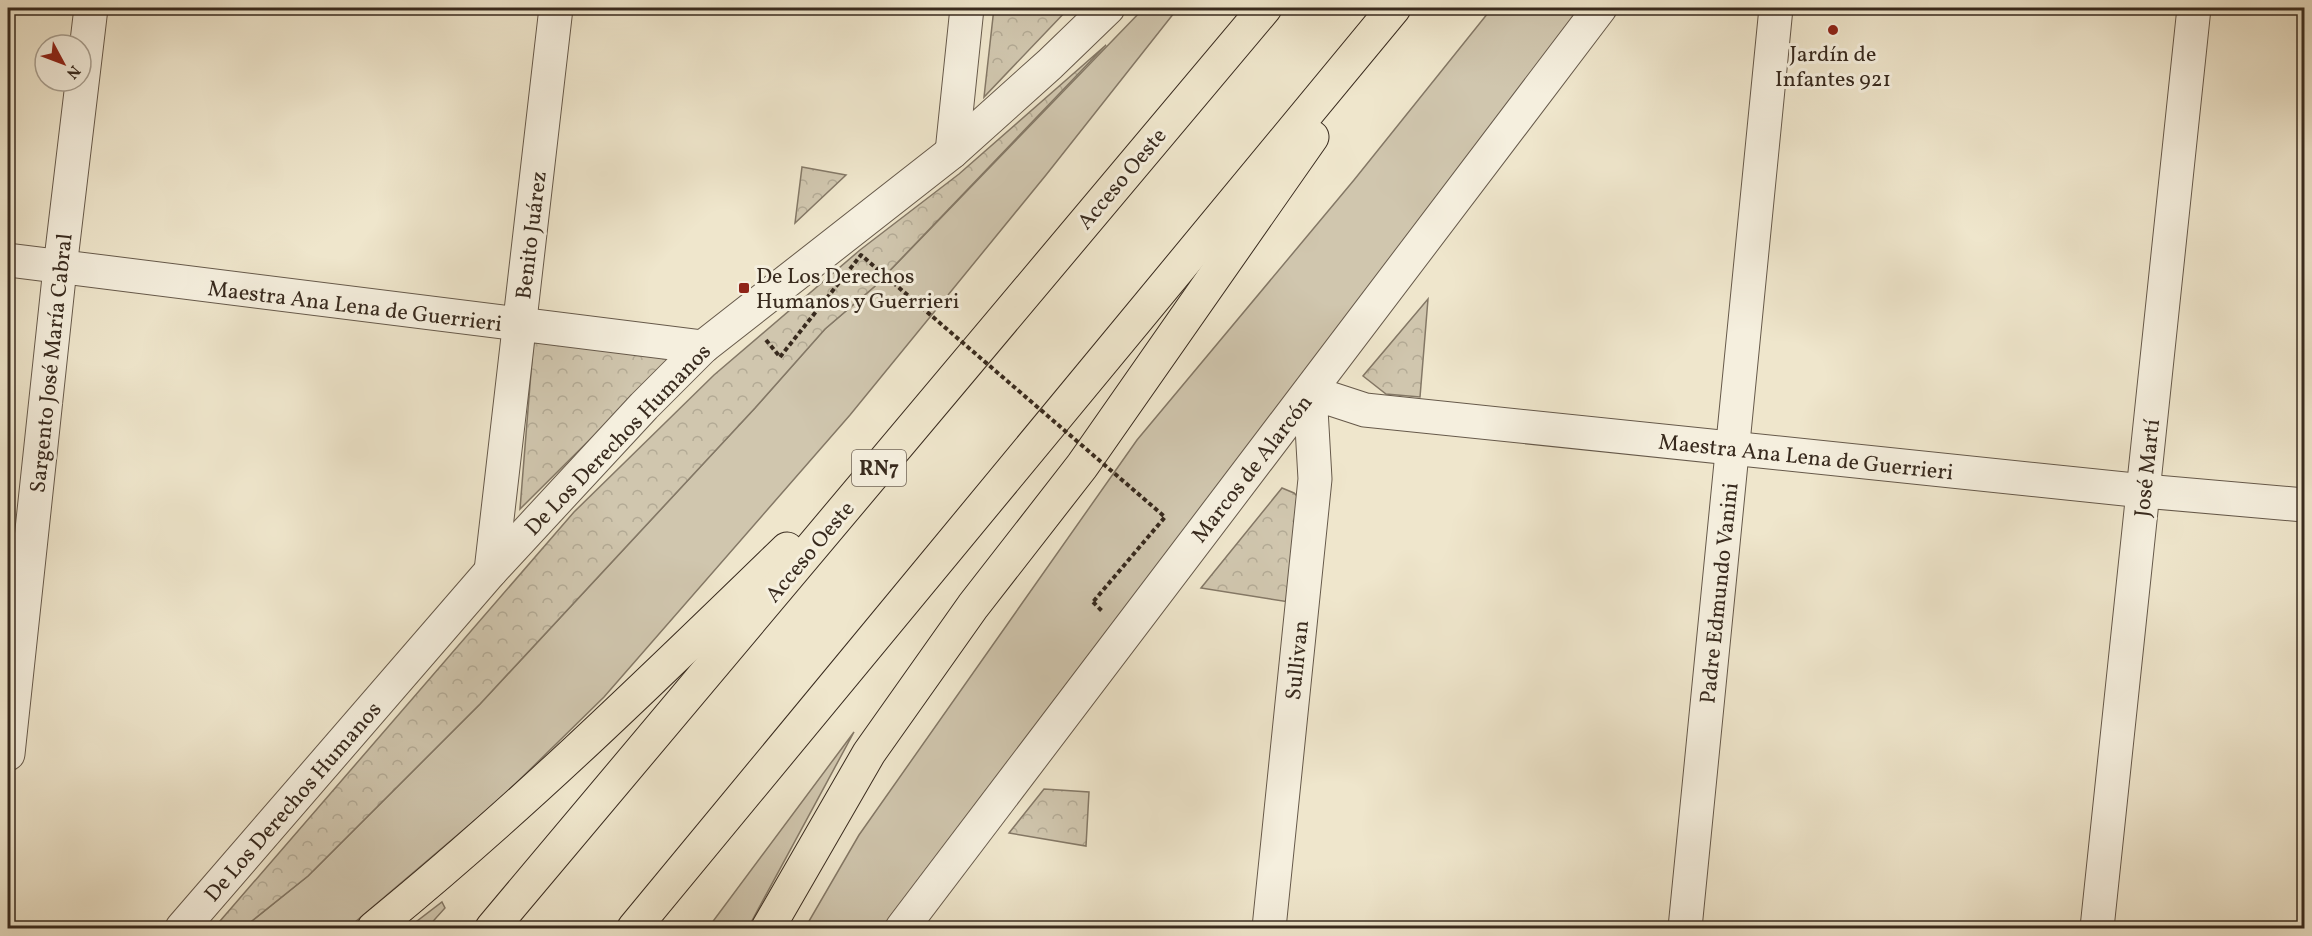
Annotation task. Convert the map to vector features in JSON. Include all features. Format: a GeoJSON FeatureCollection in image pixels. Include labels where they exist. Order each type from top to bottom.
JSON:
{"type":"FeatureCollection","features":[{"type":"Feature","properties":{"kind":"highway","name":"Acceso Oeste"},"geometry":{"type":"LineString","coordinates":[[492,928],[1264,8]]}},
{"type":"Feature","properties":{"kind":"highway"},"geometry":{"type":"LineString","coordinates":[[634,928],[1394,8]]}},
{"type":"Feature","properties":{"kind":"highway"},"geometry":{"type":"LineString","coordinates":[[768,928],[868,753],[973,606],[1082,466],[1404,8]]}},
{"type":"Feature","properties":{"kind":"highway"},"geometry":{"type":"LineString","coordinates":[[374,928],[454,863],[596,734],[917,422]]}},
{"type":"Feature","properties":{"kind":"street","name":"Sargento José María Cabral"},"geometry":{"type":"LineString","coordinates":[[8,754],[60,268],[91,8]]}},
{"type":"Feature","properties":{"kind":"street","name":"Benito Juárez"},"geometry":{"type":"LineString","coordinates":[[491,571],[556,8]]}},
{"type":"Feature","properties":{"kind":"street"},"geometry":{"type":"LineString","coordinates":[[952,152],[968,8]]}},
{"type":"Feature","properties":{"kind":"street","name":"De Los Derechos Humanos"},"geometry":{"type":"LineString","coordinates":[[182,928],[491,571],[603,449],[703,347],[952,152],[1108,8]]}},
{"type":"Feature","properties":{"kind":"street","name":"Marcos de Alarcón"},"geometry":{"type":"LineString","coordinates":[[902,928],[1600,8]]}},
{"type":"Feature","properties":{"kind":"street","name":"Padre Edmundo Vanini"},"geometry":{"type":"LineString","coordinates":[[1685,928],[1776,8]]}},
{"type":"Feature","properties":{"kind":"street","name":"José Martí"},"geometry":{"type":"LineString","coordinates":[[2097,928],[2194,8]]}},
{"type":"Feature","properties":{"kind":"street","name":"Maestra Ana Lena de Guerrieri"},"geometry":{"type":"LineString","coordinates":[[8,260],[703,347]]}},
{"type":"Feature","properties":{"kind":"street","name":"Maestra Ana Lena de Guerrieri"},"geometry":{"type":"LineString","coordinates":[[1310,392],[1365,410],[2144,491],[2304,505]]}},
{"type":"Feature","properties":{"kind":"street","name":"Sullivan"},"geometry":{"type":"LineString","coordinates":[[1269,928],[1315,479],[1310,392]]}},
{"type":"Feature","properties":{"kind":"path"},"geometry":{"type":"LineString","coordinates":[[780,357],[861,255],[1165,517],[1093,602]]}},
{"type":"Feature","properties":{"kind":"green space"},"geometry":{"type":"Polygon","coordinates":[[[994,8],[1069,8],[984,97],[994,8]]]}},
{"type":"Feature","properties":{"kind":"green space"},"geometry":{"type":"Polygon","coordinates":[[[1144,8],[1178,8],[1046,175],[850,415],[604,697],[501,798],[348,928],[243,928],[308,876],[480,704],[755,408],[825,329],[874,287],[1144,8]]]}},
{"type":"Feature","properties":{"kind":"green space"},"geometry":{"type":"Polygon","coordinates":[[[1492,8],[1586,8],[885,928],[805,928],[859,835],[1137,440],[1354,180],[1492,8]]]}},
{"type":"Feature","properties":{"kind":"green space"},"geometry":{"type":"Polygon","coordinates":[[[1106,45],[874,287],[825,329],[755,408],[480,704],[308,876],[243,928],[214,928],[574,512],[714,375],[860,250],[959,174],[1106,45]]]}},
{"type":"Feature","properties":{"kind":"green space"},"geometry":{"type":"Polygon","coordinates":[[[802,167],[846,175],[795,223],[802,167]]]}},
{"type":"Feature","properties":{"kind":"green space"},"geometry":{"type":"Polygon","coordinates":[[[1428,299],[1420,397],[1386,394],[1363,376],[1428,299]]]}},
{"type":"Feature","properties":{"kind":"green space"},"geometry":{"type":"Polygon","coordinates":[[[534,335],[684,346],[520,509],[534,335]]]}},
{"type":"Feature","properties":{"kind":"green space"},"geometry":{"type":"Polygon","coordinates":[[[1282,488],[1294,493],[1300,499],[1289,602],[1201,588],[1282,488]]]}},
{"type":"Feature","properties":{"kind":"green space"},"geometry":{"type":"Polygon","coordinates":[[[854,732],[748,928],[708,928],[854,732]]]}},
{"type":"Feature","properties":{"kind":"green space"},"geometry":{"type":"Polygon","coordinates":[[[1044,789],[1089,792],[1086,846],[1009,833],[1044,789]]]}},
{"type":"Feature","properties":{"kind":"green space"},"geometry":{"type":"Polygon","coordinates":[[[442,902],[445,908],[427,928],[408,928],[442,902]]]}},
{"type":"Feature","properties":{"kind":"place","name":"Jardín de Infantes 921"},"geometry":{"type":"Point","coordinates":[1833,30]}},
{"type":"Feature","properties":{"kind":"place","name":"De Los Derechos Humanos y Guerrieri"},"geometry":{"type":"Point","coordinates":[744,288]}}]}
